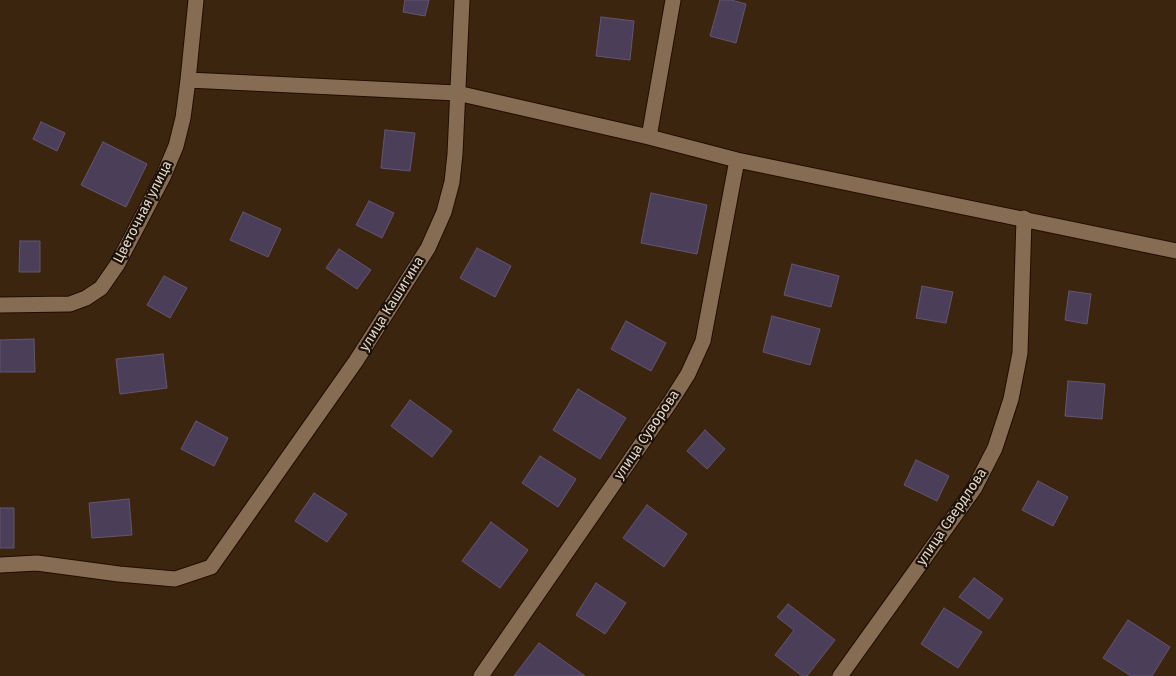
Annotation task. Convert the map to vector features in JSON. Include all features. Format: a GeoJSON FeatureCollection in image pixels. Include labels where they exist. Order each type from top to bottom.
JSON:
{"type":"FeatureCollection","features":[{"type":"Feature","properties":{"kind":"street","name":"Цветочная улица"},"geometry":{"type":"LineString","coordinates":[[0,305],[70,304],[86,298],[101,288],[117,265],[163,177],[176,146],[188,80],[196,0]]}},
{"type":"Feature","properties":{"kind":"street","name":"улица Кашигина"},"geometry":{"type":"LineString","coordinates":[[0,565],[37,562],[119,574],[175,579],[211,567],[356,361],[428,248],[444,212],[452,182],[455,154],[462,0]]}},
{"type":"Feature","properties":{"kind":"street"},"geometry":{"type":"LineString","coordinates":[[649,137],[673,0]]}},
{"type":"Feature","properties":{"kind":"street"},"geometry":{"type":"LineString","coordinates":[[188,80],[457,93],[649,137],[737,160],[1176,251]]}},
{"type":"Feature","properties":{"kind":"street","name":"улица Суворова"},"geometry":{"type":"LineString","coordinates":[[481,676],[688,374],[703,341],[737,160]]}},
{"type":"Feature","properties":{"kind":"street","name":"улица Свердлова"},"geometry":{"type":"LineString","coordinates":[[840,676],[974,489],[995,448],[1011,399],[1020,353],[1024,218]]}},
{"type":"Feature","properties":{"kind":"building"},"geometry":{"type":"Polygon","coordinates":[[[405,0],[429,0],[425,16],[403,12],[405,0]]]}},
{"type":"Feature","properties":{"kind":"building"},"geometry":{"type":"Polygon","coordinates":[[[720,0],[731,0],[746,4],[736,43],[710,36],[720,0]]]}},
{"type":"Feature","properties":{"kind":"building"},"geometry":{"type":"Polygon","coordinates":[[[601,17],[634,21],[630,60],[596,56],[601,17]]]}},
{"type":"Feature","properties":{"kind":"building"},"geometry":{"type":"Polygon","coordinates":[[[41,122],[65,133],[57,151],[33,139],[41,122]]]}},
{"type":"Feature","properties":{"kind":"building"},"geometry":{"type":"Polygon","coordinates":[[[385,130],[415,133],[410,171],[381,168],[385,130]]]}},
{"type":"Feature","properties":{"kind":"building"},"geometry":{"type":"Polygon","coordinates":[[[103,142],[147,164],[126,207],[81,185],[103,142]]]}},
{"type":"Feature","properties":{"kind":"building"},"geometry":{"type":"Polygon","coordinates":[[[651,193],[707,205],[697,254],[641,243],[651,193]]]}},
{"type":"Feature","properties":{"kind":"building"},"geometry":{"type":"Polygon","coordinates":[[[369,201],[394,213],[382,238],[356,225],[369,201]]]}},
{"type":"Feature","properties":{"kind":"building"},"geometry":{"type":"Polygon","coordinates":[[[243,212],[281,229],[268,257],[230,240],[243,212]]]}},
{"type":"Feature","properties":{"kind":"building"},"geometry":{"type":"Polygon","coordinates":[[[20,241],[40,241],[40,272],[19,272],[20,241]]]}},
{"type":"Feature","properties":{"kind":"building"},"geometry":{"type":"Polygon","coordinates":[[[477,248],[511,266],[495,297],[460,278],[477,248]]]}},
{"type":"Feature","properties":{"kind":"building"},"geometry":{"type":"Polygon","coordinates":[[[339,249],[371,270],[357,289],[326,268],[339,249]]]}},
{"type":"Feature","properties":{"kind":"building"},"geometry":{"type":"Polygon","coordinates":[[[792,264],[839,276],[831,307],[784,295],[792,264]]]}},
{"type":"Feature","properties":{"kind":"building"},"geometry":{"type":"Polygon","coordinates":[[[164,276],[187,288],[170,318],[147,305],[164,276]]]}},
{"type":"Feature","properties":{"kind":"building"},"geometry":{"type":"Polygon","coordinates":[[[922,286],[953,292],[946,323],[916,318],[922,286]]]}},
{"type":"Feature","properties":{"kind":"building"},"geometry":{"type":"Polygon","coordinates":[[[1069,291],[1091,294],[1087,324],[1065,320],[1069,291]]]}},
{"type":"Feature","properties":{"kind":"building"},"geometry":{"type":"Polygon","coordinates":[[[772,316],[820,329],[810,365],[763,352],[772,316]]]}},
{"type":"Feature","properties":{"kind":"building"},"geometry":{"type":"Polygon","coordinates":[[[626,321],[666,343],[651,371],[611,349],[626,321]]]}},
{"type":"Feature","properties":{"kind":"building"},"geometry":{"type":"Polygon","coordinates":[[[34,339],[35,372],[0,372],[0,340],[34,339]]]}},
{"type":"Feature","properties":{"kind":"building"},"geometry":{"type":"Polygon","coordinates":[[[163,354],[167,388],[120,394],[116,359],[163,354]]]}},
{"type":"Feature","properties":{"kind":"building"},"geometry":{"type":"Polygon","coordinates":[[[1068,381],[1105,384],[1102,419],[1065,416],[1068,381]]]}},
{"type":"Feature","properties":{"kind":"building"},"geometry":{"type":"Polygon","coordinates":[[[578,389],[626,418],[600,459],[553,430],[578,389]]]}},
{"type":"Feature","properties":{"kind":"building"},"geometry":{"type":"Polygon","coordinates":[[[410,400],[452,431],[432,457],[391,426],[410,400]]]}},
{"type":"Feature","properties":{"kind":"building"},"geometry":{"type":"Polygon","coordinates":[[[196,421],[228,438],[214,466],[181,449],[196,421]]]}},
{"type":"Feature","properties":{"kind":"building"},"geometry":{"type":"Polygon","coordinates":[[[705,430],[725,449],[707,469],[687,451],[705,430]]]}},
{"type":"Feature","properties":{"kind":"building"},"geometry":{"type":"Polygon","coordinates":[[[540,456],[576,479],[558,507],[522,483],[540,456]]]}},
{"type":"Feature","properties":{"kind":"building"},"geometry":{"type":"Polygon","coordinates":[[[916,460],[949,476],[937,501],[904,485],[916,460]]]}},
{"type":"Feature","properties":{"kind":"building"},"geometry":{"type":"Polygon","coordinates":[[[1038,481],[1068,497],[1053,526],[1022,510],[1038,481]]]}},
{"type":"Feature","properties":{"kind":"building"},"geometry":{"type":"Polygon","coordinates":[[[314,493],[347,514],[327,542],[295,521],[314,493]]]}},
{"type":"Feature","properties":{"kind":"building"},"geometry":{"type":"Polygon","coordinates":[[[129,499],[132,535],[92,538],[89,503],[129,499]]]}},
{"type":"Feature","properties":{"kind":"building"},"geometry":{"type":"Polygon","coordinates":[[[647,505],[687,534],[664,567],[623,538],[647,505]]]}},
{"type":"Feature","properties":{"kind":"building"},"geometry":{"type":"Polygon","coordinates":[[[0,508],[14,508],[14,548],[0,548],[0,508]]]}},
{"type":"Feature","properties":{"kind":"building"},"geometry":{"type":"Polygon","coordinates":[[[491,522],[528,550],[500,588],[462,561],[491,522]]]}},
{"type":"Feature","properties":{"kind":"building"},"geometry":{"type":"Polygon","coordinates":[[[974,578],[1003,599],[989,619],[959,597],[974,578]]]}},
{"type":"Feature","properties":{"kind":"building"},"geometry":{"type":"Polygon","coordinates":[[[596,583],[626,603],[605,634],[576,615],[596,583]]]}},
{"type":"Feature","properties":{"kind":"building"},"geometry":{"type":"Polygon","coordinates":[[[788,604],[835,640],[807,676],[802,676],[775,655],[794,630],[777,617],[788,604]]]}},
{"type":"Feature","properties":{"kind":"building"},"geometry":{"type":"Polygon","coordinates":[[[944,608],[982,632],[958,668],[921,644],[944,608]]]}},
{"type":"Feature","properties":{"kind":"building"},"geometry":{"type":"Polygon","coordinates":[[[1128,620],[1170,647],[1152,676],[1131,676],[1103,658],[1128,620]]]}},
{"type":"Feature","properties":{"kind":"building"},"geometry":{"type":"Polygon","coordinates":[[[539,643],[585,676],[514,676],[539,643]]]}}]}
